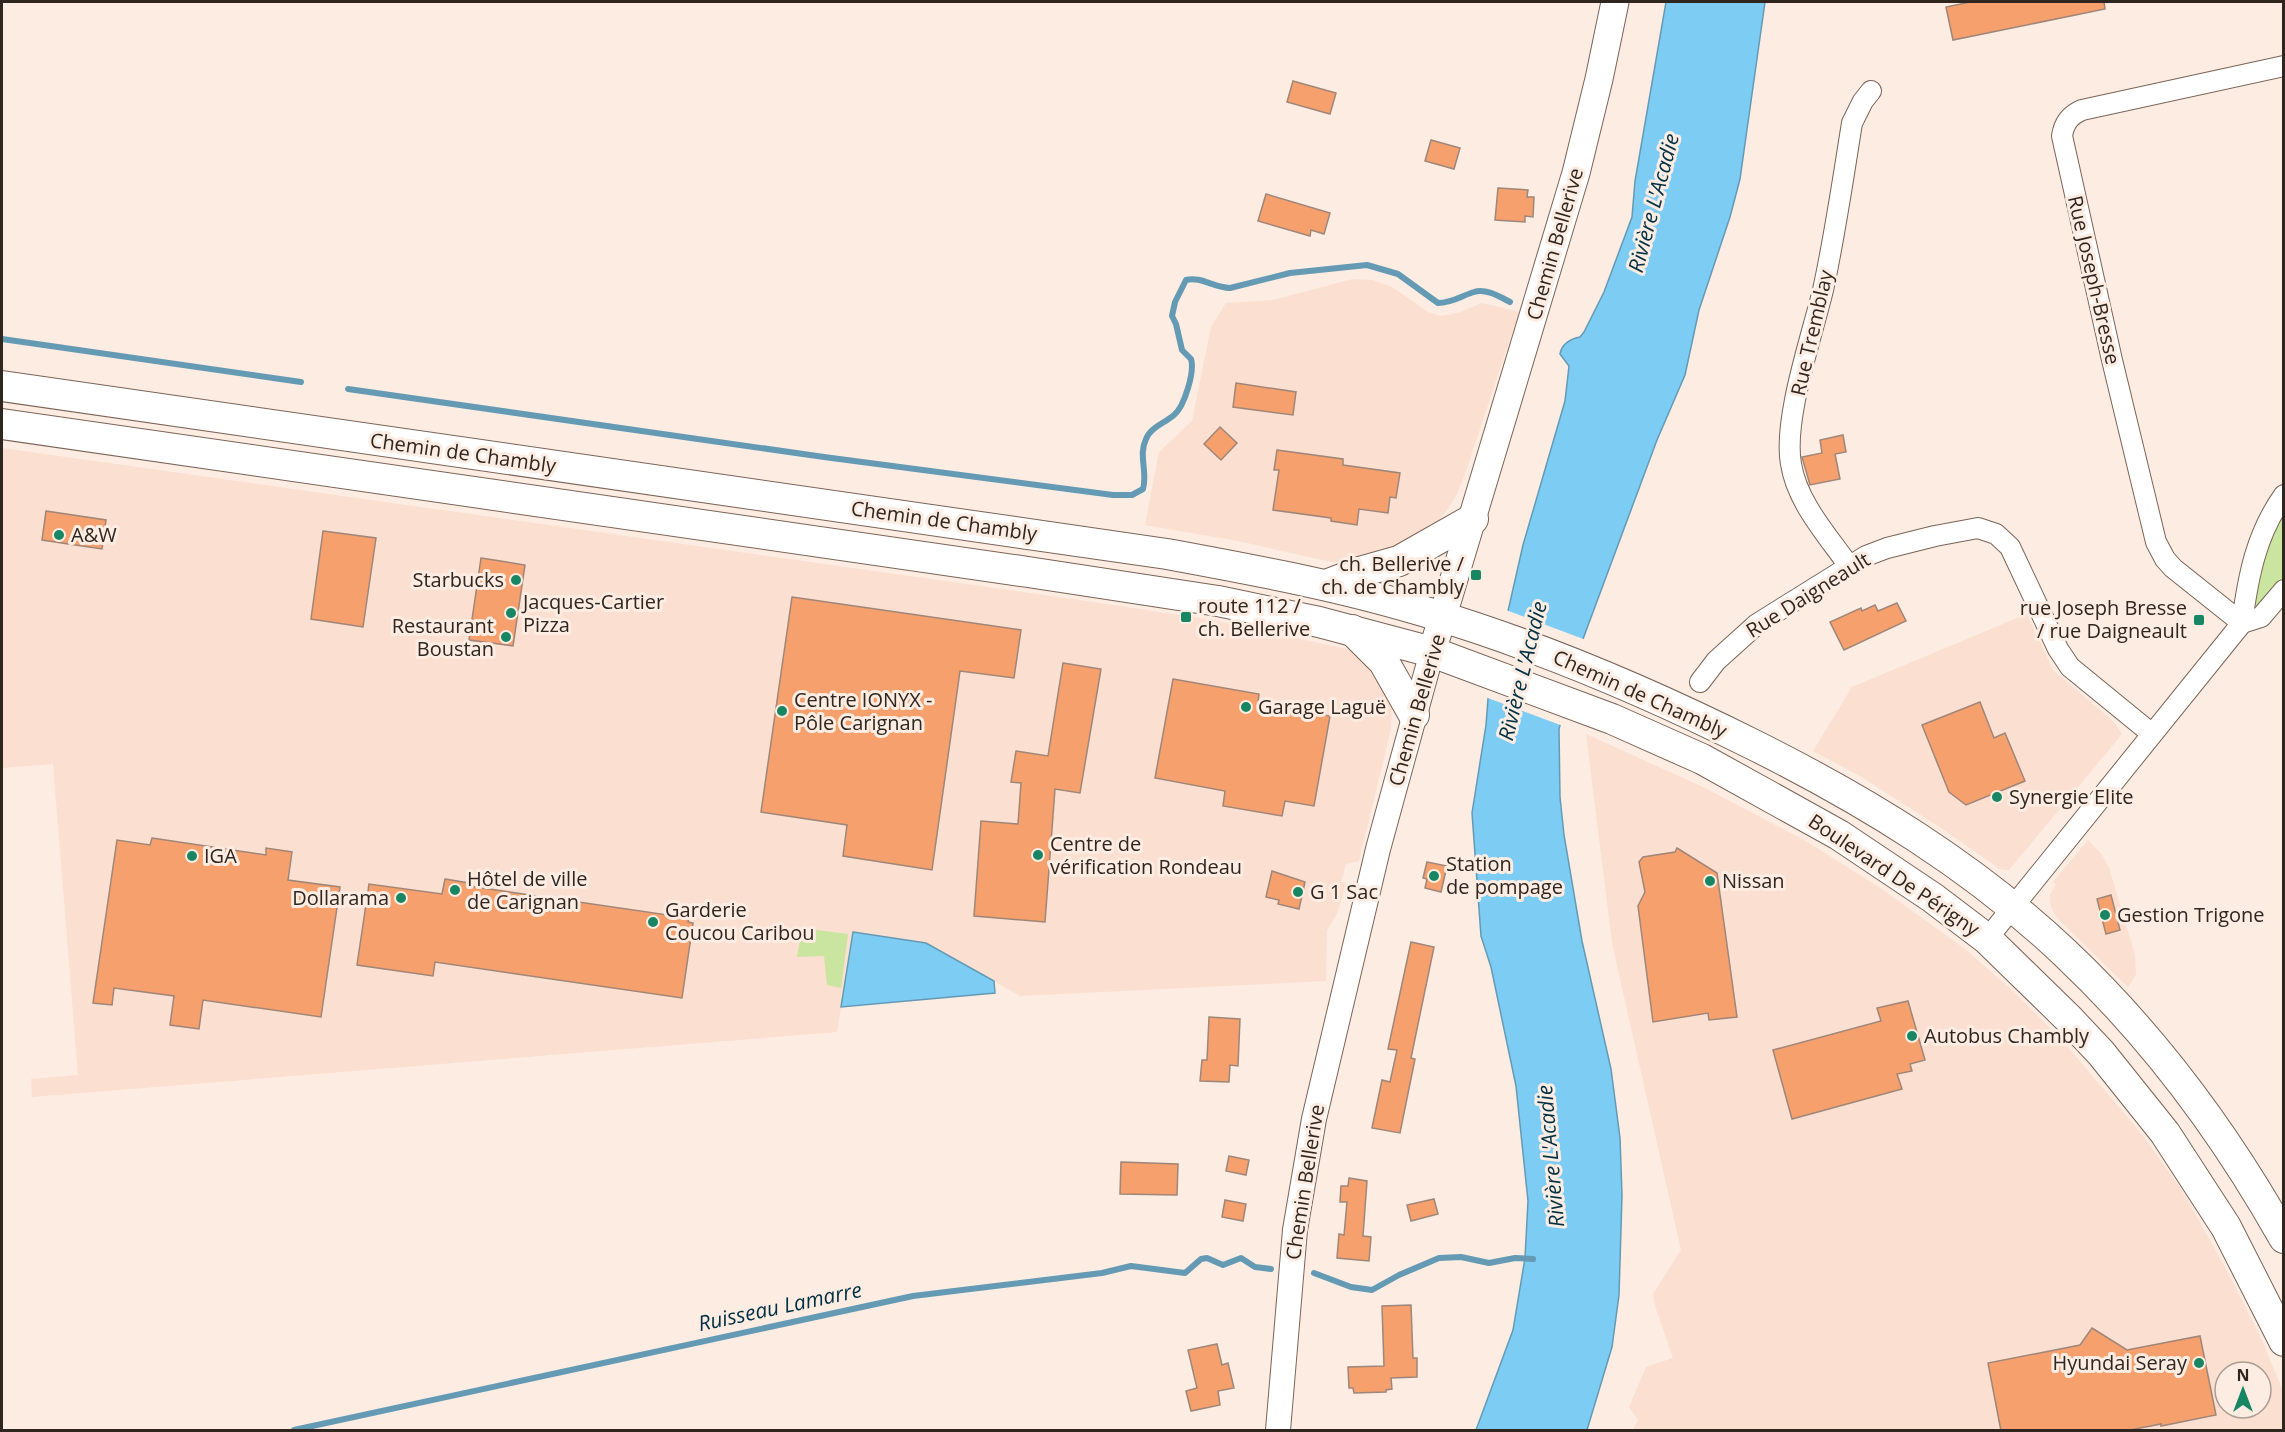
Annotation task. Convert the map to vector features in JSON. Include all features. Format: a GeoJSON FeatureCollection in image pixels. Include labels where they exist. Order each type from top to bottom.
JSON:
{"type":"FeatureCollection","features":[{"type":"Feature","properties":{"kind":"main road","name":"Chemin Bellerive"},"geometry":{"type":"LineString","coordinates":[[1432,652],[1576,173],[1615,2]]}},
{"type":"Feature","properties":{"kind":"main road","name":"Chemin de Chambly"},"geometry":{"type":"LineString","coordinates":[[2,386],[1133,548],[1326,585],[1443,617],[1585,667],[1684,711],[1848,795]]}},
{"type":"Feature","properties":{"kind":"main road","name":"Chemin de Chambly"},"geometry":{"type":"LineString","coordinates":[[2,424],[1029,572],[1227,603],[1352,630],[1432,652],[1573,704]]}},
{"type":"Feature","properties":{"kind":"main road"},"geometry":{"type":"LineString","coordinates":[[1326,585],[1399,561],[1473,519]]}},
{"type":"Feature","properties":{"kind":"main road"},"geometry":{"type":"LineString","coordinates":[[1352,630],[1384,662],[1414,715]]}},
{"type":"Feature","properties":{"kind":"main road","name":"Boulevard De Périgny"},"geometry":{"type":"LineString","coordinates":[[1573,704],[1677,748],[1787,805],[1884,864],[1987,939],[2101,1053],[2164,1133],[2226,1227],[2283,1341]]}},
{"type":"Feature","properties":{"kind":"main road","name":"Boulevard De Périgny"},"geometry":{"type":"LineString","coordinates":[[1848,795],[1954,861],[2013,907],[2085,972],[2121,1009],[2170,1068],[2232,1151],[2283,1238]]}},
{"type":"Feature","properties":{"kind":"street","name":"Rue Joseph-Bresse"},"geometry":{"type":"LineString","coordinates":[[2242,624],[2173,568],[2165,559],[2157,542],[2112,360],[2062,136],[2066,122],[2073,114],[2082,110],[2283,66]]}},
{"type":"Feature","properties":{"kind":"street","name":"Rue Tremblay"},"geometry":{"type":"LineString","coordinates":[[1849,566],[1799,491],[1790,462],[1790,440],[1795,404],[1832,243],[1852,123],[1863,101],[1871,92]]}},
{"type":"Feature","properties":{"kind":"street"},"geometry":{"type":"LineString","coordinates":[[2242,624],[2248,579],[2257,548],[2268,520],[2283,495]]}},
{"type":"Feature","properties":{"kind":"street","name":"Rue Daigneault"},"geometry":{"type":"LineString","coordinates":[[1700,682],[1720,657],[1757,624],[1849,566],[1876,552],[1946,533],[1978,528],[1996,534],[2005,540],[2014,554],[2063,659],[2091,686],[2152,734]]}},
{"type":"Feature","properties":{"kind":"street"},"geometry":{"type":"LineString","coordinates":[[1987,939],[2242,624],[2260,617],[2283,590]]}},
{"type":"Feature","properties":{"kind":"street","name":"Chemin Bellerive"},"geometry":{"type":"LineString","coordinates":[[1278,1431],[1295,1230],[1307,1153],[1322,1080],[1365,903],[1432,652]]}},
{"type":"Feature","properties":{"kind":"shaded area"},"geometry":{"type":"Polygon","coordinates":[[[1353,279],[1372,280],[1392,287],[1428,312],[1441,316],[1458,313],[1482,303],[1519,312],[1465,474],[1456,496],[1445,513],[1415,541],[1350,562],[1332,562],[1238,541],[1145,525],[1159,452],[1192,421],[1211,327],[1226,303],[1273,300],[1353,279]]]}},
{"type":"Feature","properties":{"kind":"shaded area"},"geometry":{"type":"Polygon","coordinates":[[[2,448],[1073,599],[1212,620],[1347,649],[1371,662],[1392,702],[1391,729],[1359,861],[1346,864],[1341,882],[1346,883],[1337,914],[1327,930],[1326,981],[1020,996],[926,943],[853,932],[837,1032],[32,1097],[31,1079],[78,1075],[53,764],[2,768],[2,448]]]}},
{"type":"Feature","properties":{"kind":"shaded area"},"geometry":{"type":"Polygon","coordinates":[[[2027,614],[2053,670],[2114,722],[2122,734],[2009,870],[2005,870],[2000,869],[1860,776],[1813,751],[1852,687],[2027,614]]]}},
{"type":"Feature","properties":{"kind":"shaded area"},"geometry":{"type":"Polygon","coordinates":[[[1586,734],[1705,788],[1804,840],[1879,887],[1965,949],[2014,992],[2060,1038],[2141,1133],[2181,1189],[2225,1267],[2260,1336],[2270,1360],[2213,1360],[2213,1420],[2273,1420],[2273,1367],[2283,1391],[2283,1430],[1633,1430],[1638,1420],[1629,1407],[1646,1367],[1673,1358],[1653,1294],[1681,1250],[1612,943],[1586,734]]]}},
{"type":"Feature","properties":{"kind":"shaded area"},"geometry":{"type":"Polygon","coordinates":[[[2088,840],[2102,855],[2109,868],[2135,955],[2136,975],[2128,987],[2057,918],[2051,907],[2050,895],[2056,884],[2053,882],[2088,840]]]}},
{"type":"Feature","properties":{"kind":"green space"},"geometry":{"type":"Polygon","coordinates":[[[2283,506],[2283,577],[2257,606],[2254,605],[2255,576],[2283,506]]]}},
{"type":"Feature","properties":{"kind":"green space"},"geometry":{"type":"Polygon","coordinates":[[[802,928],[848,934],[841,988],[827,985],[824,956],[797,957],[802,928]]]}},
{"type":"Feature","properties":{"kind":"water","name":"Rivière L'Acadie"},"geometry":{"type":"Polygon","coordinates":[[[1666,2],[1765,2],[1740,179],[1730,217],[1699,310],[1685,375],[1657,440],[1583,639],[1559,729],[1560,797],[1564,835],[1582,941],[1611,1069],[1620,1138],[1622,1195],[1619,1295],[1612,1347],[1587,1430],[1476,1430],[1513,1330],[1525,1258],[1528,1201],[1516,1086],[1491,967],[1481,936],[1472,813],[1488,699],[1523,545],[1565,401],[1569,366],[1560,354],[1565,344],[1580,337],[1584,332],[1604,292],[1632,217],[1635,181],[1666,2]]]}},
{"type":"Feature","properties":{"kind":"water"},"geometry":{"type":"Polygon","coordinates":[[[853,932],[926,943],[994,981],[995,993],[841,1007],[853,932]]]}},
{"type":"Feature","properties":{"kind":"pier"},"geometry":{"type":"Polygon","coordinates":[[[1506,610],[1586,640],[1563,726],[1485,697],[1506,610]]]}},
{"type":"Feature","properties":{"kind":"building"},"geometry":{"type":"Polygon","coordinates":[[[1970,2],[2104,2],[2105,9],[1953,40],[1946,7],[1970,2]]]}},
{"type":"Feature","properties":{"kind":"building"},"geometry":{"type":"Polygon","coordinates":[[[1293,81],[1336,93],[1330,114],[1287,102],[1293,81]]]}},
{"type":"Feature","properties":{"kind":"building"},"geometry":{"type":"Polygon","coordinates":[[[1431,140],[1460,148],[1454,169],[1425,161],[1431,140]]]}},
{"type":"Feature","properties":{"kind":"building"},"geometry":{"type":"Polygon","coordinates":[[[1498,188],[1528,190],[1527,197],[1534,197],[1533,217],[1525,216],[1525,222],[1495,220],[1498,188]]]}},
{"type":"Feature","properties":{"kind":"building"},"geometry":{"type":"Polygon","coordinates":[[[1266,194],[1330,213],[1324,234],[1311,230],[1310,236],[1258,221],[1266,194]]]}},
{"type":"Feature","properties":{"kind":"building"},"geometry":{"type":"Polygon","coordinates":[[[1236,383],[1296,392],[1293,415],[1233,407],[1236,383]]]}},
{"type":"Feature","properties":{"kind":"building"},"geometry":{"type":"Polygon","coordinates":[[[1220,427],[1237,443],[1221,460],[1204,444],[1220,427]]]}},
{"type":"Feature","properties":{"kind":"building"},"geometry":{"type":"Polygon","coordinates":[[[1843,435],[1846,452],[1835,454],[1840,479],[1810,485],[1802,457],[1822,453],[1820,440],[1843,435]]]}},
{"type":"Feature","properties":{"kind":"building"},"geometry":{"type":"Polygon","coordinates":[[[1277,450],[1343,459],[1343,465],[1400,473],[1396,498],[1390,497],[1388,513],[1359,509],[1357,525],[1331,521],[1331,518],[1273,510],[1279,470],[1274,470],[1277,450]]]}},
{"type":"Feature","properties":{"kind":"building"},"geometry":{"type":"Polygon","coordinates":[[[46,511],[106,520],[102,549],[42,540],[46,511]]]}},
{"type":"Feature","properties":{"kind":"building"},"geometry":{"type":"Polygon","coordinates":[[[323,531],[376,538],[363,627],[311,619],[323,531]]]}},
{"type":"Feature","properties":{"kind":"building"},"geometry":{"type":"Polygon","coordinates":[[[481,558],[525,565],[513,646],[469,640],[481,558]]]}},
{"type":"Feature","properties":{"kind":"building"},"geometry":{"type":"Polygon","coordinates":[[[792,597],[1021,630],[1014,678],[960,671],[932,870],[843,856],[847,825],[761,812],[792,597]]]}},
{"type":"Feature","properties":{"kind":"building"},"geometry":{"type":"Polygon","coordinates":[[[1897,603],[1906,621],[1844,650],[1830,622],[1861,608],[1862,611],[1875,605],[1878,611],[1897,603]]]}},
{"type":"Feature","properties":{"kind":"building"},"geometry":{"type":"Polygon","coordinates":[[[1063,663],[1101,669],[1080,793],[1055,789],[1045,922],[974,916],[981,821],[1018,824],[1021,783],[1011,782],[1016,751],[1048,756],[1063,663]]]}},
{"type":"Feature","properties":{"kind":"building"},"geometry":{"type":"Polygon","coordinates":[[[1173,679],[1259,694],[1258,703],[1330,716],[1314,806],[1285,801],[1282,816],[1223,806],[1225,791],[1155,778],[1173,679]]]}},
{"type":"Feature","properties":{"kind":"building"},"geometry":{"type":"Polygon","coordinates":[[[1980,702],[1994,738],[2005,733],[2025,781],[1966,805],[1949,792],[1922,725],[1980,702]]]}},
{"type":"Feature","properties":{"kind":"building"},"geometry":{"type":"Polygon","coordinates":[[[152,838],[266,855],[266,848],[292,852],[288,880],[340,887],[321,1017],[203,1000],[199,1029],[170,1025],[174,996],[114,988],[112,1005],[93,1003],[117,840],[150,845],[152,838]]]}},
{"type":"Feature","properties":{"kind":"building"},"geometry":{"type":"Polygon","coordinates":[[[1677,848],[1717,873],[1737,1017],[1709,1020],[1708,1013],[1653,1022],[1638,906],[1645,892],[1639,862],[1643,857],[1675,852],[1677,848]]]}},
{"type":"Feature","properties":{"kind":"building","name":"Station de pompage"},"geometry":{"type":"Polygon","coordinates":[[[1427,862],[1447,866],[1441,892],[1425,888],[1427,879],[1423,878],[1427,862]]]}},
{"type":"Feature","properties":{"kind":"building"},"geometry":{"type":"Polygon","coordinates":[[[1272,871],[1305,882],[1299,909],[1278,904],[1279,900],[1266,897],[1272,871]]]}},
{"type":"Feature","properties":{"kind":"building"},"geometry":{"type":"Polygon","coordinates":[[[445,879],[469,883],[469,886],[689,918],[688,922],[693,923],[682,998],[435,962],[433,976],[357,965],[369,884],[442,894],[445,879]]]}},
{"type":"Feature","properties":{"kind":"building"},"geometry":{"type":"Polygon","coordinates":[[[2111,895],[2120,930],[2106,934],[2097,899],[2111,895]]]}},
{"type":"Feature","properties":{"kind":"building"},"geometry":{"type":"Polygon","coordinates":[[[1411,942],[1434,947],[1411,1058],[1415,1059],[1400,1133],[1372,1128],[1382,1080],[1390,1082],[1397,1050],[1388,1049],[1411,942]]]}},
{"type":"Feature","properties":{"kind":"building"},"geometry":{"type":"Polygon","coordinates":[[[1908,1001],[1925,1060],[1910,1064],[1912,1071],[1897,1074],[1902,1089],[1792,1119],[1773,1050],[1881,1021],[1877,1008],[1908,1001]]]}},
{"type":"Feature","properties":{"kind":"building"},"geometry":{"type":"Polygon","coordinates":[[[1209,1017],[1240,1019],[1238,1066],[1230,1065],[1229,1082],[1200,1081],[1202,1060],[1207,1060],[1209,1017]]]}},
{"type":"Feature","properties":{"kind":"building"},"geometry":{"type":"Polygon","coordinates":[[[1229,1156],[1249,1160],[1246,1175],[1226,1171],[1229,1156]]]}},
{"type":"Feature","properties":{"kind":"building"},"geometry":{"type":"Polygon","coordinates":[[[1121,1162],[1178,1164],[1177,1195],[1120,1194],[1121,1162]]]}},
{"type":"Feature","properties":{"kind":"building"},"geometry":{"type":"Polygon","coordinates":[[[1349,1178],[1367,1181],[1363,1236],[1371,1237],[1369,1261],[1337,1258],[1339,1234],[1344,1235],[1347,1202],[1340,1202],[1341,1186],[1348,1186],[1349,1178]]]}},
{"type":"Feature","properties":{"kind":"building"},"geometry":{"type":"Polygon","coordinates":[[[1434,1199],[1438,1214],[1411,1221],[1407,1205],[1434,1199]]]}},
{"type":"Feature","properties":{"kind":"building"},"geometry":{"type":"Polygon","coordinates":[[[1225,1200],[1246,1204],[1243,1221],[1222,1217],[1225,1200]]]}},
{"type":"Feature","properties":{"kind":"building"},"geometry":{"type":"Polygon","coordinates":[[[1411,1305],[1413,1358],[1417,1358],[1417,1377],[1391,1378],[1392,1389],[1386,1392],[1354,1393],[1353,1388],[1349,1388],[1348,1367],[1384,1366],[1382,1306],[1411,1305]]]}},
{"type":"Feature","properties":{"kind":"building"},"geometry":{"type":"Polygon","coordinates":[[[2092,1328],[2127,1350],[2200,1336],[2213,1400],[2213,1416],[2125,1431],[2001,1431],[1988,1363],[2080,1345],[2092,1328]]]}},
{"type":"Feature","properties":{"kind":"building"},"geometry":{"type":"Polygon","coordinates":[[[1217,1344],[1222,1365],[1228,1363],[1234,1388],[1218,1391],[1220,1405],[1191,1411],[1186,1391],[1197,1388],[1188,1350],[1217,1344]]]}},
{"type":"Feature","properties":{"kind":"waterway"},"geometry":{"type":"LineString","coordinates":[[348,389],[824,457],[1113,495],[1132,495],[1143,489],[1143,452],[1148,435],[1178,411],[1190,380],[1191,359],[1182,350],[1172,316],[1175,302],[1186,280],[1192,279],[1230,288],[1290,273],[1367,265],[1398,274],[1438,303],[1452,301],[1479,291],[1493,294],[1510,302]]}},
{"type":"Feature","properties":{"kind":"waterway"},"geometry":{"type":"LineString","coordinates":[[2,339],[301,382]]}},
{"type":"Feature","properties":{"kind":"waterway","name":"Ruisseau Lamarre"},"geometry":{"type":"LineString","coordinates":[[1314,1273],[1351,1287],[1372,1290],[1399,1275],[1439,1258],[1461,1257],[1489,1263],[1515,1258],[1533,1259]]}},
{"type":"Feature","properties":{"kind":"waterway","name":"Ruisseau Lamarre"},"geometry":{"type":"LineString","coordinates":[[294,1430],[913,1296],[1102,1273],[1131,1266],[1185,1273],[1201,1259],[1207,1258],[1223,1265],[1241,1258],[1255,1267],[1271,1269]]}},
{"type":"Feature","properties":{"kind":"place","name":"A&W"},"geometry":{"type":"Point","coordinates":[59,535]}},
{"type":"Feature","properties":{"kind":"place","name":"ch. Bellerive / ch. de Chambly"},"geometry":{"type":"Point","coordinates":[1476,575]}},
{"type":"Feature","properties":{"kind":"place","name":"Starbucks"},"geometry":{"type":"Point","coordinates":[516,580]}},
{"type":"Feature","properties":{"kind":"place","name":"Jacques-Cartier Pizza"},"geometry":{"type":"Point","coordinates":[511,613]}},
{"type":"Feature","properties":{"kind":"place","name":"route 112 / ch. Bellerive"},"geometry":{"type":"Point","coordinates":[1186,617]}},
{"type":"Feature","properties":{"kind":"place","name":"rue Joseph Bresse / rue Daigneault"},"geometry":{"type":"Point","coordinates":[2199,620]}},
{"type":"Feature","properties":{"kind":"place","name":"Restaurant Boustan"},"geometry":{"type":"Point","coordinates":[506,637]}},
{"type":"Feature","properties":{"kind":"place","name":"Garage Laguë"},"geometry":{"type":"Point","coordinates":[1246,707]}},
{"type":"Feature","properties":{"kind":"place","name":"Centre IONYX - Pôle Carignan"},"geometry":{"type":"Point","coordinates":[782,711]}},
{"type":"Feature","properties":{"kind":"place","name":"Synergie Elite"},"geometry":{"type":"Point","coordinates":[1997,797]}},
{"type":"Feature","properties":{"kind":"place","name":"Centre de vérification Rondeau"},"geometry":{"type":"Point","coordinates":[1038,855]}},
{"type":"Feature","properties":{"kind":"place","name":"IGA"},"geometry":{"type":"Point","coordinates":[192,856]}},
{"type":"Feature","properties":{"kind":"place","name":"Station de pompage"},"geometry":{"type":"Point","coordinates":[1434,876]}},
{"type":"Feature","properties":{"kind":"place","name":"Nissan"},"geometry":{"type":"Point","coordinates":[1710,881]}},
{"type":"Feature","properties":{"kind":"place","name":"Hôtel de ville de Carignan"},"geometry":{"type":"Point","coordinates":[455,890]}},
{"type":"Feature","properties":{"kind":"place","name":"G 1 Sac"},"geometry":{"type":"Point","coordinates":[1298,892]}},
{"type":"Feature","properties":{"kind":"place","name":"Dollarama"},"geometry":{"type":"Point","coordinates":[401,898]}},
{"type":"Feature","properties":{"kind":"place","name":"Gestion Trigone"},"geometry":{"type":"Point","coordinates":[2105,915]}},
{"type":"Feature","properties":{"kind":"place","name":"Garderie Coucou Caribou"},"geometry":{"type":"Point","coordinates":[653,922]}},
{"type":"Feature","properties":{"kind":"place","name":"Autobus Chambly"},"geometry":{"type":"Point","coordinates":[1912,1036]}},
{"type":"Feature","properties":{"kind":"place","name":"Hyundai Seray"},"geometry":{"type":"Point","coordinates":[2199,1363]}}]}
